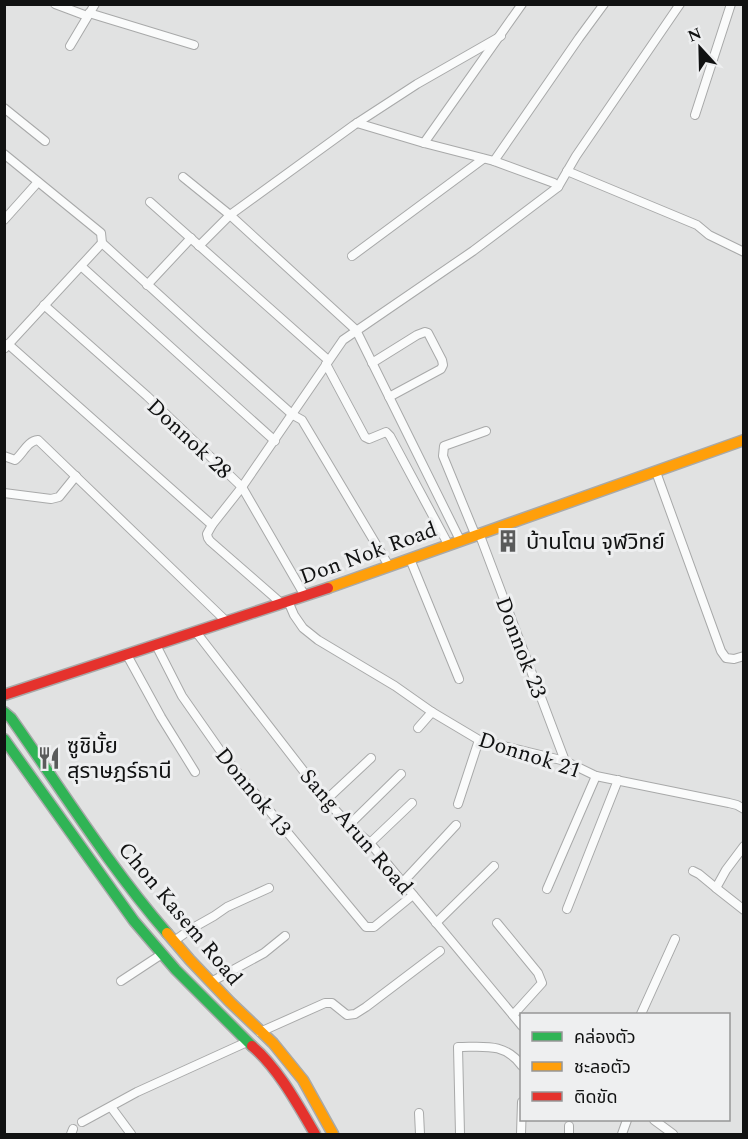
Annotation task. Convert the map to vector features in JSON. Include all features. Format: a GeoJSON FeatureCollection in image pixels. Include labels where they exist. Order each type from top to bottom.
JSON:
{"type":"FeatureCollection","features":[{"type":"Feature","properties":{"kind":"main road","name":"Don Nok Road"},"geometry":{"type":"LineString","coordinates":[[4,695],[305,596],[744,440]]}},
{"type":"Feature","properties":{"kind":"main road","name":"Chon Kasem Road"},"geometry":{"type":"LineString","coordinates":[[4,712],[11,718],[117,870],[174,941],[211,982],[273,1043],[303,1080],[333,1134]]}},
{"type":"Feature","properties":{"kind":"main road","name":"Chon Kasem Road"},"geometry":{"type":"LineString","coordinates":[[4,739],[134,921],[176,970],[260,1053],[289,1091],[315,1134]]}},
{"type":"Feature","properties":{"kind":"street"},"geometry":{"type":"LineString","coordinates":[[55,4],[194,45]]}},
{"type":"Feature","properties":{"kind":"street"},"geometry":{"type":"LineString","coordinates":[[70,46],[95,4]]}},
{"type":"Feature","properties":{"kind":"street"},"geometry":{"type":"LineString","coordinates":[[424,143],[522,4]]}},
{"type":"Feature","properties":{"kind":"street"},"geometry":{"type":"LineString","coordinates":[[494,161],[604,4]]}},
{"type":"Feature","properties":{"kind":"street"},"geometry":{"type":"LineString","coordinates":[[284,602],[210,541],[207,534],[212,525],[243,487],[343,339],[472,251],[558,187],[680,4]]}},
{"type":"Feature","properties":{"kind":"street"},"geometry":{"type":"LineString","coordinates":[[695,115],[731,4]]}},
{"type":"Feature","properties":{"kind":"street"},"geometry":{"type":"LineString","coordinates":[[199,246],[230,215],[357,123],[417,84],[501,36]]}},
{"type":"Feature","properties":{"kind":"street"},"geometry":{"type":"LineString","coordinates":[[4,108],[45,141]]}},
{"type":"Feature","properties":{"kind":"street"},"geometry":{"type":"LineString","coordinates":[[357,123],[494,161],[554,183],[558,187]]}},
{"type":"Feature","properties":{"kind":"street"},"geometry":{"type":"LineString","coordinates":[[4,154],[101,234],[102,243],[147,285],[293,415],[302,420],[389,566]]}},
{"type":"Feature","properties":{"kind":"street"},"geometry":{"type":"LineString","coordinates":[[352,256],[483,159]]}},
{"type":"Feature","properties":{"kind":"street"},"geometry":{"type":"LineString","coordinates":[[567,171],[697,225],[709,235],[744,252]]}},
{"type":"Feature","properties":{"kind":"street"},"geometry":{"type":"LineString","coordinates":[[183,177],[230,215],[356,330],[460,540]]}},
{"type":"Feature","properties":{"kind":"street"},"geometry":{"type":"LineString","coordinates":[[4,220],[38,182]]}},
{"type":"Feature","properties":{"kind":"street"},"geometry":{"type":"LineString","coordinates":[[150,202],[327,362],[365,437],[369,439],[386,432],[390,436],[448,544]]}},
{"type":"Feature","properties":{"kind":"street"},"geometry":{"type":"LineString","coordinates":[[147,285],[191,238]]}},
{"type":"Feature","properties":{"kind":"street"},"geometry":{"type":"LineString","coordinates":[[102,243],[6,346],[212,525]]}},
{"type":"Feature","properties":{"kind":"street"},"geometry":{"type":"LineString","coordinates":[[81,266],[275,441]]}},
{"type":"Feature","properties":{"kind":"street","name":"Donnok 28"},"geometry":{"type":"LineString","coordinates":[[44,305],[147,396],[243,487],[305,596]]}},
{"type":"Feature","properties":{"kind":"street"},"geometry":{"type":"LineString","coordinates":[[372,363],[425,332],[428,333],[442,360],[441,369],[389,397]]}},
{"type":"Feature","properties":{"kind":"street","name":"Donnok 23"},"geometry":{"type":"LineString","coordinates":[[486,431],[444,446],[442,456],[477,534],[565,761]]}},
{"type":"Feature","properties":{"kind":"street"},"geometry":{"type":"LineString","coordinates":[[4,456],[15,460],[30,444],[38,440],[226,621]]}},
{"type":"Feature","properties":{"kind":"street"},"geometry":{"type":"LineString","coordinates":[[656,472],[721,651],[726,658],[734,659],[744,656]]}},
{"type":"Feature","properties":{"kind":"street"},"geometry":{"type":"LineString","coordinates":[[4,493],[57,498],[76,476]]}},
{"type":"Feature","properties":{"kind":"street"},"geometry":{"type":"LineString","coordinates":[[410,559],[459,679]]}},
{"type":"Feature","properties":{"kind":"street","name":"Donnok 21"},"geometry":{"type":"LineString","coordinates":[[284,602],[303,628],[318,640],[479,740],[565,761],[596,776],[729,802],[744,809]]}},
{"type":"Feature","properties":{"kind":"street","name":"Sang Arun Road"},"geometry":{"type":"LineString","coordinates":[[196,632],[326,800],[349,825],[370,843],[520,1024]]}},
{"type":"Feature","properties":{"kind":"street","name":"Donnok 13"},"geometry":{"type":"LineString","coordinates":[[156,645],[182,696],[224,756],[366,927],[374,927],[413,895]]}},
{"type":"Feature","properties":{"kind":"street"},"geometry":{"type":"LineString","coordinates":[[127,654],[161,717],[195,772]]}},
{"type":"Feature","properties":{"kind":"street"},"geometry":{"type":"LineString","coordinates":[[418,728],[432,712]]}},
{"type":"Feature","properties":{"kind":"street"},"geometry":{"type":"LineString","coordinates":[[458,804],[479,740]]}},
{"type":"Feature","properties":{"kind":"street"},"geometry":{"type":"LineString","coordinates":[[326,800],[371,758]]}},
{"type":"Feature","properties":{"kind":"street"},"geometry":{"type":"LineString","coordinates":[[349,825],[401,774]]}},
{"type":"Feature","properties":{"kind":"street"},"geometry":{"type":"LineString","coordinates":[[547,889],[596,776]]}},
{"type":"Feature","properties":{"kind":"street"},"geometry":{"type":"LineString","coordinates":[[567,909],[618,780]]}},
{"type":"Feature","properties":{"kind":"street"},"geometry":{"type":"LineString","coordinates":[[370,843],[412,803]]}},
{"type":"Feature","properties":{"kind":"street"},"geometry":{"type":"LineString","coordinates":[[403,882],[456,825]]}},
{"type":"Feature","properties":{"kind":"street"},"geometry":{"type":"LineString","coordinates":[[716,888],[744,846]]}},
{"type":"Feature","properties":{"kind":"street"},"geometry":{"type":"LineString","coordinates":[[436,923],[494,866]]}},
{"type":"Feature","properties":{"kind":"street"},"geometry":{"type":"LineString","coordinates":[[693,871],[744,910]]}},
{"type":"Feature","properties":{"kind":"street"},"geometry":{"type":"LineString","coordinates":[[174,941],[227,907],[269,888]]}},
{"type":"Feature","properties":{"kind":"street"},"geometry":{"type":"LineString","coordinates":[[497,923],[543,981],[513,1015]]}},
{"type":"Feature","properties":{"kind":"street"},"geometry":{"type":"LineString","coordinates":[[211,982],[264,953],[285,936]]}},
{"type":"Feature","properties":{"kind":"street"},"geometry":{"type":"LineString","coordinates":[[641,1013],[675,939]]}},
{"type":"Feature","properties":{"kind":"street"},"geometry":{"type":"LineString","coordinates":[[260,1032],[325,1003],[332,1004],[347,1015],[355,1014],[440,951]]}},
{"type":"Feature","properties":{"kind":"street"},"geometry":{"type":"LineString","coordinates":[[121,981],[162,954]]}},
{"type":"Feature","properties":{"kind":"street"},"geometry":{"type":"LineString","coordinates":[[82,1122],[137,1092],[247,1042]]}},
{"type":"Feature","properties":{"kind":"street"},"geometry":{"type":"LineString","coordinates":[[460,1134],[458,1047],[501,1048],[520,1063]]}},
{"type":"Feature","properties":{"kind":"street"},"geometry":{"type":"LineString","coordinates":[[111,1107],[131,1134]]}},
{"type":"Feature","properties":{"kind":"street"},"geometry":{"type":"LineString","coordinates":[[419,1113],[420,1134]]}},
{"type":"Feature","properties":{"kind":"street"},"geometry":{"type":"LineString","coordinates":[[657,1121],[674,1134]]}},
{"type":"Feature","properties":{"kind":"traffic: fast"},"geometry":{"type":"LineString","coordinates":[[4,712],[11,718],[125,881],[167,933]]}},
{"type":"Feature","properties":{"kind":"traffic: fast"},"geometry":{"type":"LineString","coordinates":[[4,739],[134,921],[176,970],[252,1046]]}},
{"type":"Feature","properties":{"kind":"traffic: slow"},"geometry":{"type":"LineString","coordinates":[[328,588],[744,440]]}},
{"type":"Feature","properties":{"kind":"traffic: slow"},"geometry":{"type":"LineString","coordinates":[[167,933],[230,1002],[273,1043],[303,1080],[333,1134]]}},
{"type":"Feature","properties":{"kind":"traffic: jam"},"geometry":{"type":"LineString","coordinates":[[4,695],[328,588]]}},
{"type":"Feature","properties":{"kind":"traffic: jam"},"geometry":{"type":"LineString","coordinates":[[252,1046],[279,1076],[315,1134]]}},
{"type":"Feature","properties":{"kind":"place","name":"บ้านโตน จุฬวิทย์"},"geometry":{"type":"Point","coordinates":[508,541]}},
{"type":"Feature","properties":{"kind":"place","name":"ซูชิมั้ย สุราษฎร์ธานี"},"geometry":{"type":"Point","coordinates":[49,758]}}]}
